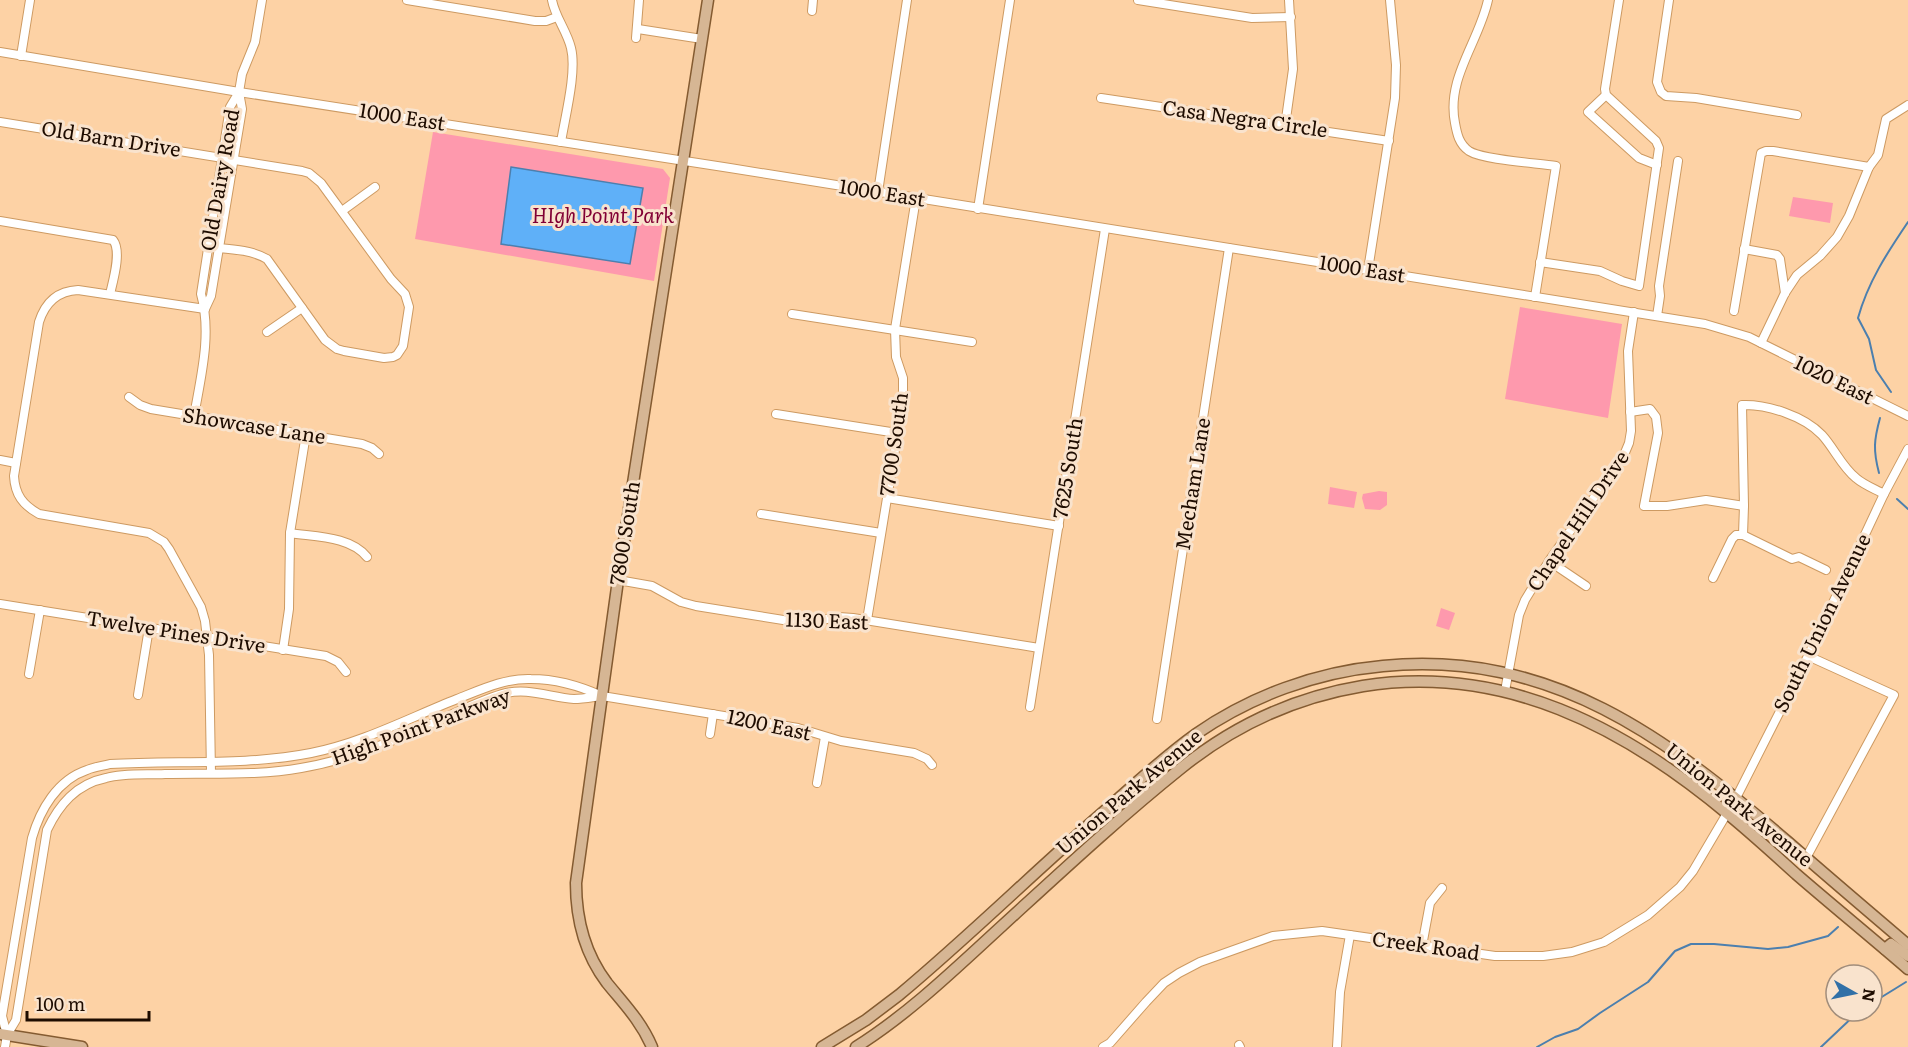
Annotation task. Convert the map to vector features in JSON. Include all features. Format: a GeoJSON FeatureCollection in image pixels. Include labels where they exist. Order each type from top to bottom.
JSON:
{"type":"FeatureCollection","features":[{"type":"Feature","properties":{"kind":"main road","name":"7800 South"},"geometry":{"type":"LineString","coordinates":[[652,1047],[636,1016],[593,962],[582,932],[577,908],[577,871],[618,580],[708,0]]}},
{"type":"Feature","properties":{"kind":"main road","name":"Union Park Avenue"},"geometry":{"type":"LineString","coordinates":[[822,1047],[866,1020],[899,995],[1160,762],[1198,733],[1236,710],[1294,685],[1360,669],[1412,664],[1448,665],[1508,674],[1573,694],[1619,717],[1669,747],[1736,798],[1908,945]]}},
{"type":"Feature","properties":{"kind":"main road","name":"Union Park Avenue"},"geometry":{"type":"LineString","coordinates":[[856,1047],[922,999],[1064,869],[1180,769],[1214,744],[1246,725],[1302,701],[1340,690],[1373,685],[1440,682],[1505,691],[1563,709],[1613,733],[1659,762],[1728,813],[1908,969]]}},
{"type":"Feature","properties":{"kind":"main road"},"geometry":{"type":"LineString","coordinates":[[1885,949],[1892,944],[1908,956]]}},
{"type":"Feature","properties":{"kind":"main road"},"geometry":{"type":"LineString","coordinates":[[4,1034],[82,1047]]}},
{"type":"Feature","properties":{"kind":"street"},"geometry":{"type":"LineString","coordinates":[[21,56],[30,0]]}},
{"type":"Feature","properties":{"kind":"street"},"geometry":{"type":"LineString","coordinates":[[239,92],[244,68],[255,42],[262,0]]}},
{"type":"Feature","properties":{"kind":"street"},"geometry":{"type":"LineString","coordinates":[[407,0],[535,21],[546,21],[557,17]]}},
{"type":"Feature","properties":{"kind":"street"},"geometry":{"type":"LineString","coordinates":[[552,0],[557,17],[568,39],[572,62],[561,142]]}},
{"type":"Feature","properties":{"kind":"street"},"geometry":{"type":"LineString","coordinates":[[636,38],[639,0]]}},
{"type":"Feature","properties":{"kind":"street"},"geometry":{"type":"LineString","coordinates":[[812,11],[813,0]]}},
{"type":"Feature","properties":{"kind":"street"},"geometry":{"type":"LineString","coordinates":[[878,192],[907,0]]}},
{"type":"Feature","properties":{"kind":"street"},"geometry":{"type":"LineString","coordinates":[[978,208],[1010,0]]}},
{"type":"Feature","properties":{"kind":"street"},"geometry":{"type":"LineString","coordinates":[[1138,0],[1252,18],[1291,17]]}},
{"type":"Feature","properties":{"kind":"street"},"geometry":{"type":"LineString","coordinates":[[1285,126],[1293,69],[1289,0]]}},
{"type":"Feature","properties":{"kind":"street"},"geometry":{"type":"LineString","coordinates":[[1368,270],[1395,98],[1396,66],[1390,0]]}},
{"type":"Feature","properties":{"kind":"street"},"geometry":{"type":"LineString","coordinates":[[1488,0],[1458,77],[1453,116],[1457,138],[1469,150],[1482,156],[1556,166],[1534,297]]}},
{"type":"Feature","properties":{"kind":"street"},"geometry":{"type":"LineString","coordinates":[[1540,262],[1600,271],[1639,286],[1659,148],[1656,141],[1606,95],[1605,89],[1619,0]]}},
{"type":"Feature","properties":{"kind":"street"},"geometry":{"type":"LineString","coordinates":[[1669,0],[1657,81],[1660,93],[1666,96],[1696,98],[1797,115]]}},
{"type":"Feature","properties":{"kind":"street"},"geometry":{"type":"LineString","coordinates":[[638,29],[702,39]]}},
{"type":"Feature","properties":{"kind":"street","name":"1000 East"},"geometry":{"type":"LineString","coordinates":[[0,52],[239,92],[1634,312],[1706,324],[1732,331],[1761,344]]}},
{"type":"Feature","properties":{"kind":"street","name":"Old Dairy Road"},"geometry":{"type":"LineString","coordinates":[[205,309],[201,294],[222,157],[230,107],[239,92]]}},
{"type":"Feature","properties":{"kind":"street","name":"Old Dairy Road"},"geometry":{"type":"LineString","coordinates":[[205,309],[211,296],[242,109],[239,92]]}},
{"type":"Feature","properties":{"kind":"street"},"geometry":{"type":"LineString","coordinates":[[1606,95],[1588,112],[1639,158],[1657,165]]}},
{"type":"Feature","properties":{"kind":"street","name":"Casa Negra Circle"},"geometry":{"type":"LineString","coordinates":[[1101,98],[1389,141]]}},
{"type":"Feature","properties":{"kind":"street"},"geometry":{"type":"LineString","coordinates":[[1761,344],[1785,293],[1797,276],[1837,237],[1854,206],[1869,167],[1878,155],[1886,119],[1908,105]]}},
{"type":"Feature","properties":{"kind":"street","name":"Old Barn Drive"},"geometry":{"type":"LineString","coordinates":[[0,122],[309,173],[321,183],[391,279],[405,294],[409,314],[403,346],[397,355],[384,358],[337,349],[325,340],[302,308]]}},
{"type":"Feature","properties":{"kind":"street"},"geometry":{"type":"LineString","coordinates":[[1734,311],[1761,153],[1773,151],[1869,167]]}},
{"type":"Feature","properties":{"kind":"street"},"geometry":{"type":"LineString","coordinates":[[1657,316],[1659,286],[1678,161]]}},
{"type":"Feature","properties":{"kind":"street"},"geometry":{"type":"LineString","coordinates":[[342,211],[375,187]]}},
{"type":"Feature","properties":{"kind":"street","name":"7700 South"},"geometry":{"type":"LineString","coordinates":[[867,620],[904,390],[895,347],[895,330],[916,198]]}},
{"type":"Feature","properties":{"kind":"street"},"geometry":{"type":"LineString","coordinates":[[0,221],[113,240],[116,243],[117,252],[110,294]]}},
{"type":"Feature","properties":{"kind":"street","name":"7625 South"},"geometry":{"type":"LineString","coordinates":[[1030,707],[1105,229]]}},
{"type":"Feature","properties":{"kind":"street"},"geometry":{"type":"LineString","coordinates":[[208,247],[250,252],[267,259],[302,308],[267,332]]}},
{"type":"Feature","properties":{"kind":"street","name":"Mecham Lane"},"geometry":{"type":"LineString","coordinates":[[1157,719],[1229,248]]}},
{"type":"Feature","properties":{"kind":"street"},"geometry":{"type":"LineString","coordinates":[[1744,249],[1777,255],[1780,259],[1785,293]]}},
{"type":"Feature","properties":{"kind":"street"},"geometry":{"type":"LineString","coordinates":[[194,416],[206,345],[205,309],[69,290],[53,299],[42,313],[16,463],[15,485],[21,500],[39,514],[139,530],[158,537],[169,549],[201,607],[207,638],[211,773]]}},
{"type":"Feature","properties":{"kind":"street","name":"Chapel Hill Drive"},"geometry":{"type":"LineString","coordinates":[[1505,691],[1519,615],[1525,600],[1549,561],[1624,455],[1629,443],[1631,430],[1628,351],[1634,312]]}},
{"type":"Feature","properties":{"kind":"street"},"geometry":{"type":"LineString","coordinates":[[792,314],[972,342]]}},
{"type":"Feature","properties":{"kind":"street","name":"1020 East"},"geometry":{"type":"LineString","coordinates":[[1761,344],[1908,416]]}},
{"type":"Feature","properties":{"kind":"street","name":"Showcase Lane"},"geometry":{"type":"LineString","coordinates":[[129,397],[151,409],[362,444],[380,454]]}},
{"type":"Feature","properties":{"kind":"street"},"geometry":{"type":"LineString","coordinates":[[1743,535],[1742,405],[1771,408],[1813,427],[1857,479],[1884,494]]}},
{"type":"Feature","properties":{"kind":"street"},"geometry":{"type":"LineString","coordinates":[[1630,412],[1650,409],[1656,417],[1658,433],[1644,506],[1667,506],[1707,500],[1744,506]]}},
{"type":"Feature","properties":{"kind":"street"},"geometry":{"type":"LineString","coordinates":[[776,414],[897,433]]}},
{"type":"Feature","properties":{"kind":"street"},"geometry":{"type":"LineString","coordinates":[[284,650],[289,609],[290,533],[306,434]]}},
{"type":"Feature","properties":{"kind":"street","name":"South Union Avenue"},"geometry":{"type":"LineString","coordinates":[[1728,813],[1808,656],[1884,494],[1908,449]]}},
{"type":"Feature","properties":{"kind":"street"},"geometry":{"type":"LineString","coordinates":[[0,460],[16,463]]}},
{"type":"Feature","properties":{"kind":"street"},"geometry":{"type":"LineString","coordinates":[[886,498],[1059,526]]}},
{"type":"Feature","properties":{"kind":"street"},"geometry":{"type":"LineString","coordinates":[[761,514],[881,533]]}},
{"type":"Feature","properties":{"kind":"street"},"geometry":{"type":"LineString","coordinates":[[290,533],[348,542],[360,549],[367,557]]}},
{"type":"Feature","properties":{"kind":"street"},"geometry":{"type":"LineString","coordinates":[[1713,578],[1736,535],[1743,535],[1792,559],[1799,557],[1826,570]]}},
{"type":"Feature","properties":{"kind":"street"},"geometry":{"type":"LineString","coordinates":[[1549,561],[1586,586]]}},
{"type":"Feature","properties":{"kind":"street","name":"1130 East"},"geometry":{"type":"LineString","coordinates":[[618,580],[652,586],[688,605],[717,610],[802,623],[839,617],[867,620],[1039,648]]}},
{"type":"Feature","properties":{"kind":"street","name":"Twelve Pines Drive"},"geometry":{"type":"LineString","coordinates":[[0,603],[326,656],[338,662],[346,672]]}},
{"type":"Feature","properties":{"kind":"street"},"geometry":{"type":"LineString","coordinates":[[29,674],[40,610]]}},
{"type":"Feature","properties":{"kind":"street"},"geometry":{"type":"LineString","coordinates":[[138,695],[149,627]]}},
{"type":"Feature","properties":{"kind":"street"},"geometry":{"type":"LineString","coordinates":[[1806,858],[1894,695],[1808,656]]}},
{"type":"Feature","properties":{"kind":"street","name":"High Point Parkway"},"geometry":{"type":"LineString","coordinates":[[4,1047],[2,1016],[32,838],[44,807],[67,781],[86,770],[110,764],[274,759],[348,744],[494,684],[530,678],[578,685],[602,696]]}},
{"type":"Feature","properties":{"kind":"street","name":"High Point Parkway"},"geometry":{"type":"LineString","coordinates":[[4,1034],[16,1020],[47,830],[64,801],[76,791],[105,778],[274,771],[302,768],[353,757],[467,708],[515,691],[530,691],[575,699],[602,696]]}},
{"type":"Feature","properties":{"kind":"street","name":"1200 East"},"geometry":{"type":"LineString","coordinates":[[602,696],[798,728],[841,741],[914,753],[927,759],[932,765]]}},
{"type":"Feature","properties":{"kind":"street"},"geometry":{"type":"LineString","coordinates":[[710,734],[713,714]]}},
{"type":"Feature","properties":{"kind":"street"},"geometry":{"type":"LineString","coordinates":[[817,783],[825,737]]}},
{"type":"Feature","properties":{"kind":"street","name":"Creek Road"},"geometry":{"type":"LineString","coordinates":[[1103,1047],[1110,1043],[1164,983],[1200,962],[1279,934],[1322,931],[1495,956],[1543,956],[1572,952],[1604,942],[1627,930],[1648,915],[1680,887],[1701,858],[1728,813]]}},
{"type":"Feature","properties":{"kind":"street"},"geometry":{"type":"LineString","coordinates":[[1422,946],[1430,903],[1442,888]]}},
{"type":"Feature","properties":{"kind":"street"},"geometry":{"type":"LineString","coordinates":[[1337,1047],[1340,992],[1350,935]]}},
{"type":"Feature","properties":{"kind":"green space","name":"HIgh Point Park"},"geometry":{"type":"Polygon","coordinates":[[[433,132],[663,169],[670,178],[654,281],[415,239],[433,132]]]}},
{"type":"Feature","properties":{"kind":"green space"},"geometry":{"type":"Polygon","coordinates":[[[1793,197],[1833,203],[1830,223],[1789,216],[1793,197]]]}},
{"type":"Feature","properties":{"kind":"green space"},"geometry":{"type":"Polygon","coordinates":[[[1520,307],[1622,324],[1608,418],[1505,399],[1520,307]]]}},
{"type":"Feature","properties":{"kind":"green space"},"geometry":{"type":"Polygon","coordinates":[[[1330,487],[1357,492],[1354,508],[1328,504],[1330,487]]]}},
{"type":"Feature","properties":{"kind":"green space"},"geometry":{"type":"Polygon","coordinates":[[[1387,492],[1387,505],[1380,510],[1365,509],[1363,494],[1387,492]]]}},
{"type":"Feature","properties":{"kind":"green space"},"geometry":{"type":"Polygon","coordinates":[[[1441,608],[1455,613],[1449,630],[1436,626],[1441,608]]]}},
{"type":"Feature","properties":{"kind":"water"},"geometry":{"type":"Polygon","coordinates":[[[511,167],[643,188],[630,264],[501,244],[511,167]]]}},
{"type":"Feature","properties":{"kind":"waterway"},"geometry":{"type":"LineString","coordinates":[[1891,392],[1876,370],[1869,339],[1858,318],[1873,280],[1908,222]]}},
{"type":"Feature","properties":{"kind":"waterway"},"geometry":{"type":"LineString","coordinates":[[1879,473],[1875,445],[1880,418]]}},
{"type":"Feature","properties":{"kind":"waterway"},"geometry":{"type":"LineString","coordinates":[[1897,499],[1908,509]]}},
{"type":"Feature","properties":{"kind":"waterway"},"geometry":{"type":"LineString","coordinates":[[1537,1047],[1555,1037],[1578,1029],[1648,982],[1675,951],[1691,944],[1768,949],[1788,947],[1828,936],[1838,927]]}},
{"type":"Feature","properties":{"kind":"waterway"},"geometry":{"type":"LineString","coordinates":[[1884,996],[1906,982]]}},
{"type":"Feature","properties":{"kind":"waterway"},"geometry":{"type":"LineString","coordinates":[[1821,1047],[1846,1023]]}}]}
